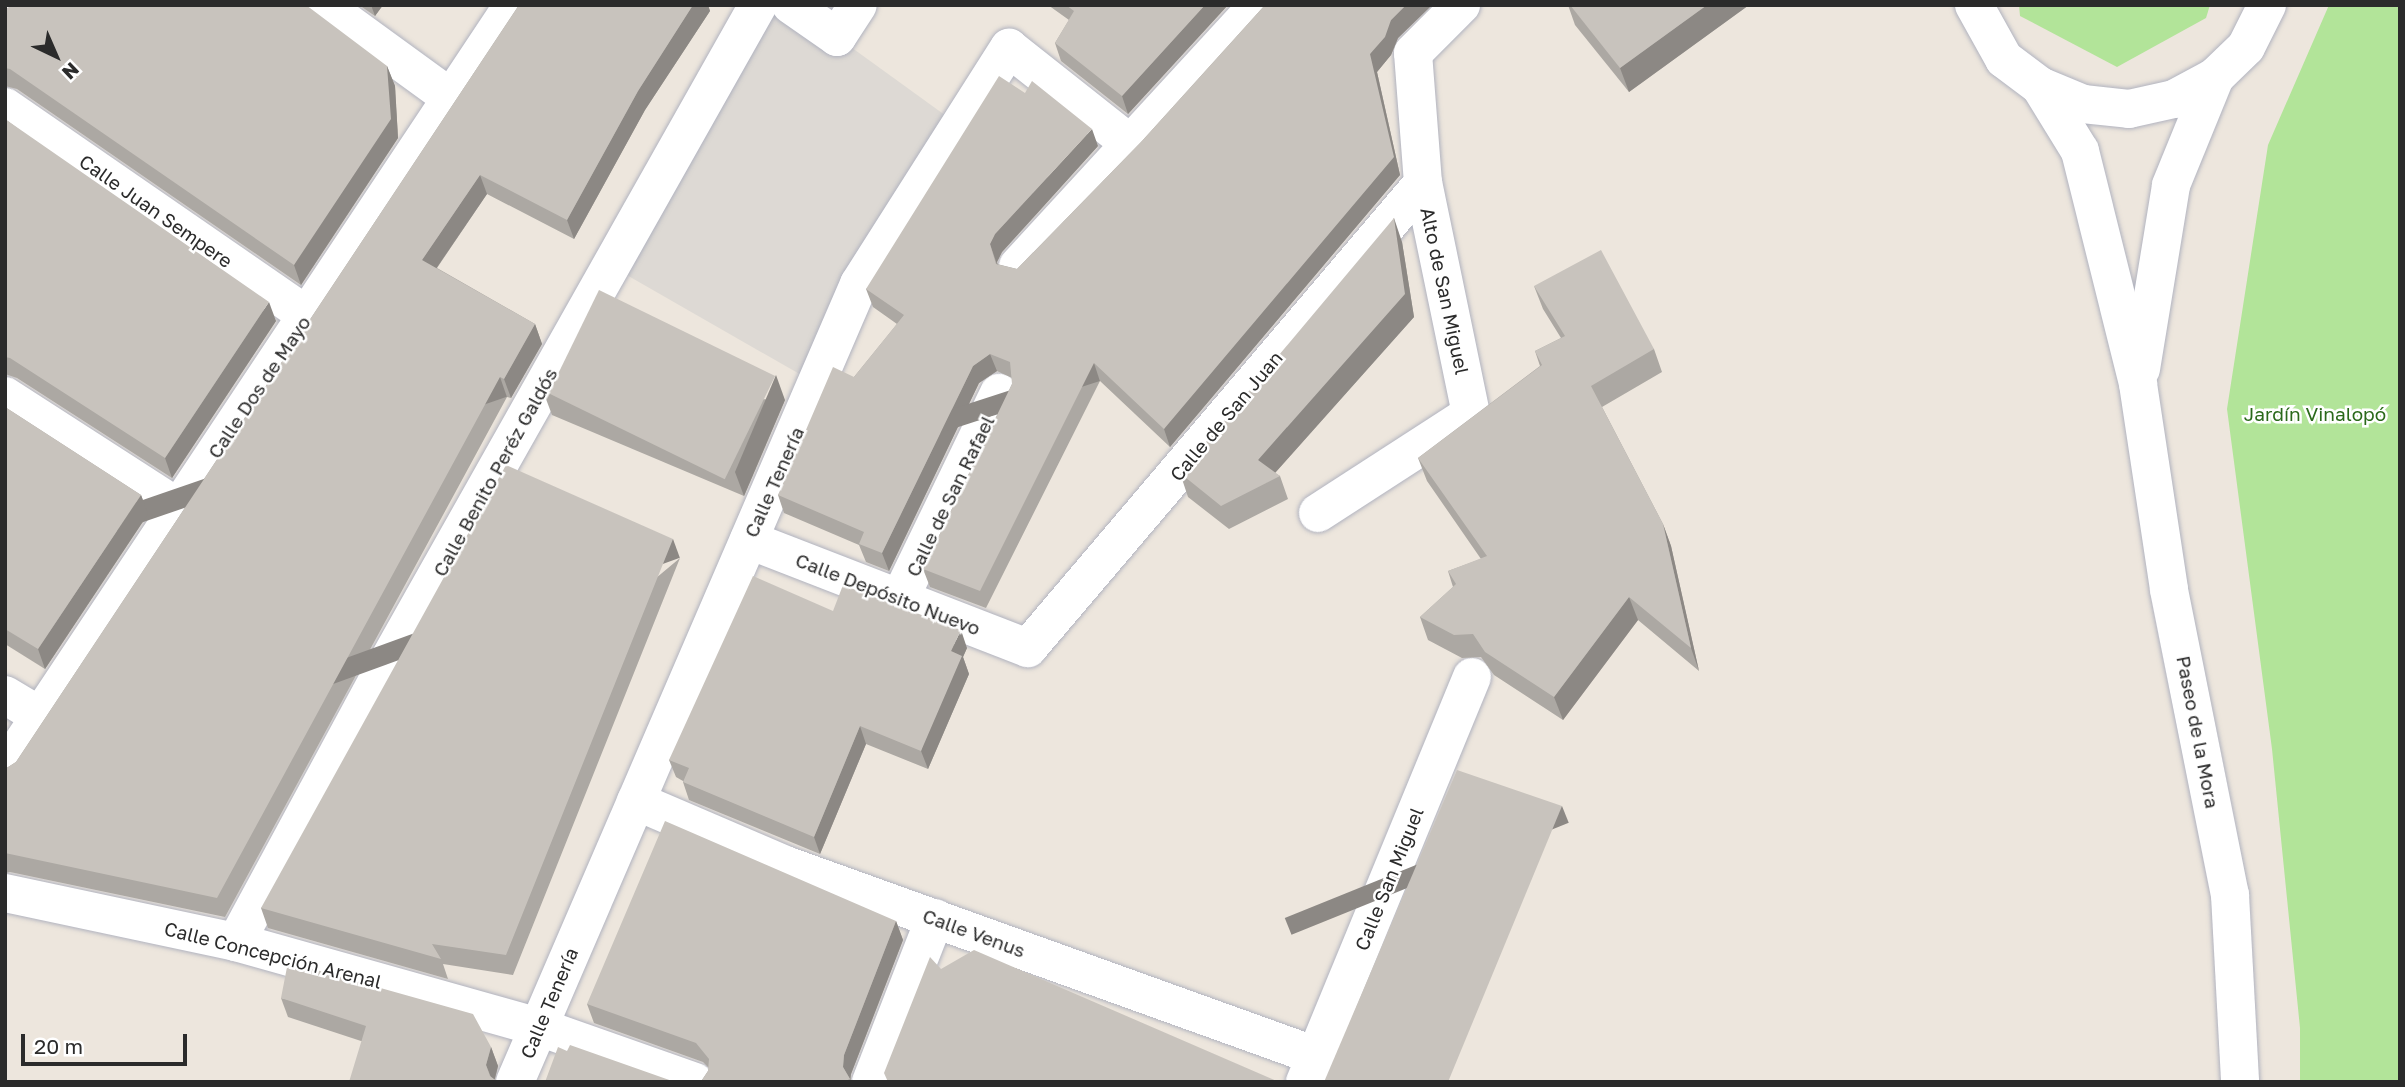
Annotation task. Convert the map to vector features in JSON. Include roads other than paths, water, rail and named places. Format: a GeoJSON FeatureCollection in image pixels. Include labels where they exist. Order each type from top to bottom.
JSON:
{"type":"FeatureCollection","features":[{"type":"Feature","properties":{"kind":"street"},"geometry":{"type":"LineString","coordinates":[[5,11],[9,5]]}},
{"type":"Feature","properties":{"kind":"street"},"geometry":{"type":"LineString","coordinates":[[323,5],[451,98]]}},
{"type":"Feature","properties":{"kind":"street","name":"Calle Dos de Mayo"},"geometry":{"type":"LineString","coordinates":[[5,769],[513,5]]}},
{"type":"Feature","properties":{"kind":"street","name":"Calle Benito Peréz Galdós"},"geometry":{"type":"LineString","coordinates":[[236,942],[382,672],[758,5]]}},
{"type":"Feature","properties":{"kind":"street"},"geometry":{"type":"LineString","coordinates":[[791,5],[837,37],[858,5]]}},
{"type":"Feature","properties":{"kind":"street"},"geometry":{"type":"LineString","coordinates":[[1018,266],[1258,5]]}},
{"type":"Feature","properties":{"kind":"street","name":"Alto de San Miguel"},"geometry":{"type":"LineString","coordinates":[[1318,513],[1471,414],[1423,183],[1413,53],[1461,5]]}},
{"type":"Feature","properties":{"kind":"street"},"geometry":{"type":"LineString","coordinates":[[1974,5],[2004,59],[2040,86],[2083,104],[2129,108],[2174,99],[2215,77],[2246,47],[2267,5]]}},
{"type":"Feature","properties":{"kind":"street","name":"Calle Tenería"},"geometry":{"type":"LineString","coordinates":[[516,1082],[859,284],[1009,48],[1132,145]]}},
{"type":"Feature","properties":{"kind":"street"},"geometry":{"type":"LineString","coordinates":[[2138,384],[2171,185],[2215,77]]}},
{"type":"Feature","properties":{"kind":"street"},"geometry":{"type":"LineString","coordinates":[[2040,86],[2080,151],[2138,384]]}},
{"type":"Feature","properties":{"kind":"street","name":"Calle Juan Sempere"},"geometry":{"type":"LineString","coordinates":[[5,107],[306,315]]}},
{"type":"Feature","properties":{"kind":"street","name":"Calle de San Juan"},"geometry":{"type":"LineString","coordinates":[[1028,649],[1423,183]]}},
{"type":"Feature","properties":{"kind":"street","name":"Paseo de la Mora"},"geometry":{"type":"LineString","coordinates":[[2138,384],[2167,576],[2230,895],[2240,1082]]}},
{"type":"Feature","properties":{"kind":"street","name":"Calle de San Rafael"},"geometry":{"type":"LineString","coordinates":[[900,598],[999,393]]}},
{"type":"Feature","properties":{"kind":"street"},"geometry":{"type":"LineString","coordinates":[[5,396],[179,508]]}},
{"type":"Feature","properties":{"kind":"street","name":"Calle Depósito Nuevo"},"geometry":{"type":"LineString","coordinates":[[749,540],[1028,649]]}},
{"type":"Feature","properties":{"kind":"street","name":"Calle San Miguel"},"geometry":{"type":"LineString","coordinates":[[1311,1069],[1472,677]]}},
{"type":"Feature","properties":{"kind":"street"},"geometry":{"type":"LineString","coordinates":[[5,695],[40,716]]}},
{"type":"Feature","properties":{"kind":"street","name":"Calle Venus"},"geometry":{"type":"LineString","coordinates":[[636,802],[788,866],[935,918],[1311,1069]]}},
{"type":"Feature","properties":{"kind":"street","name":"Calle Concepción Arenal"},"geometry":{"type":"LineString","coordinates":[[5,893],[236,942],[539,1027],[695,1082]]}},
{"type":"Feature","properties":{"kind":"street"},"geometry":{"type":"LineString","coordinates":[[871,1082],[935,918]]}},
{"type":"Feature","properties":{"kind":"park label","name":"Jardín Vinalopó"},"geometry":{"type":"Point","coordinates":[2315,414]}}]}
